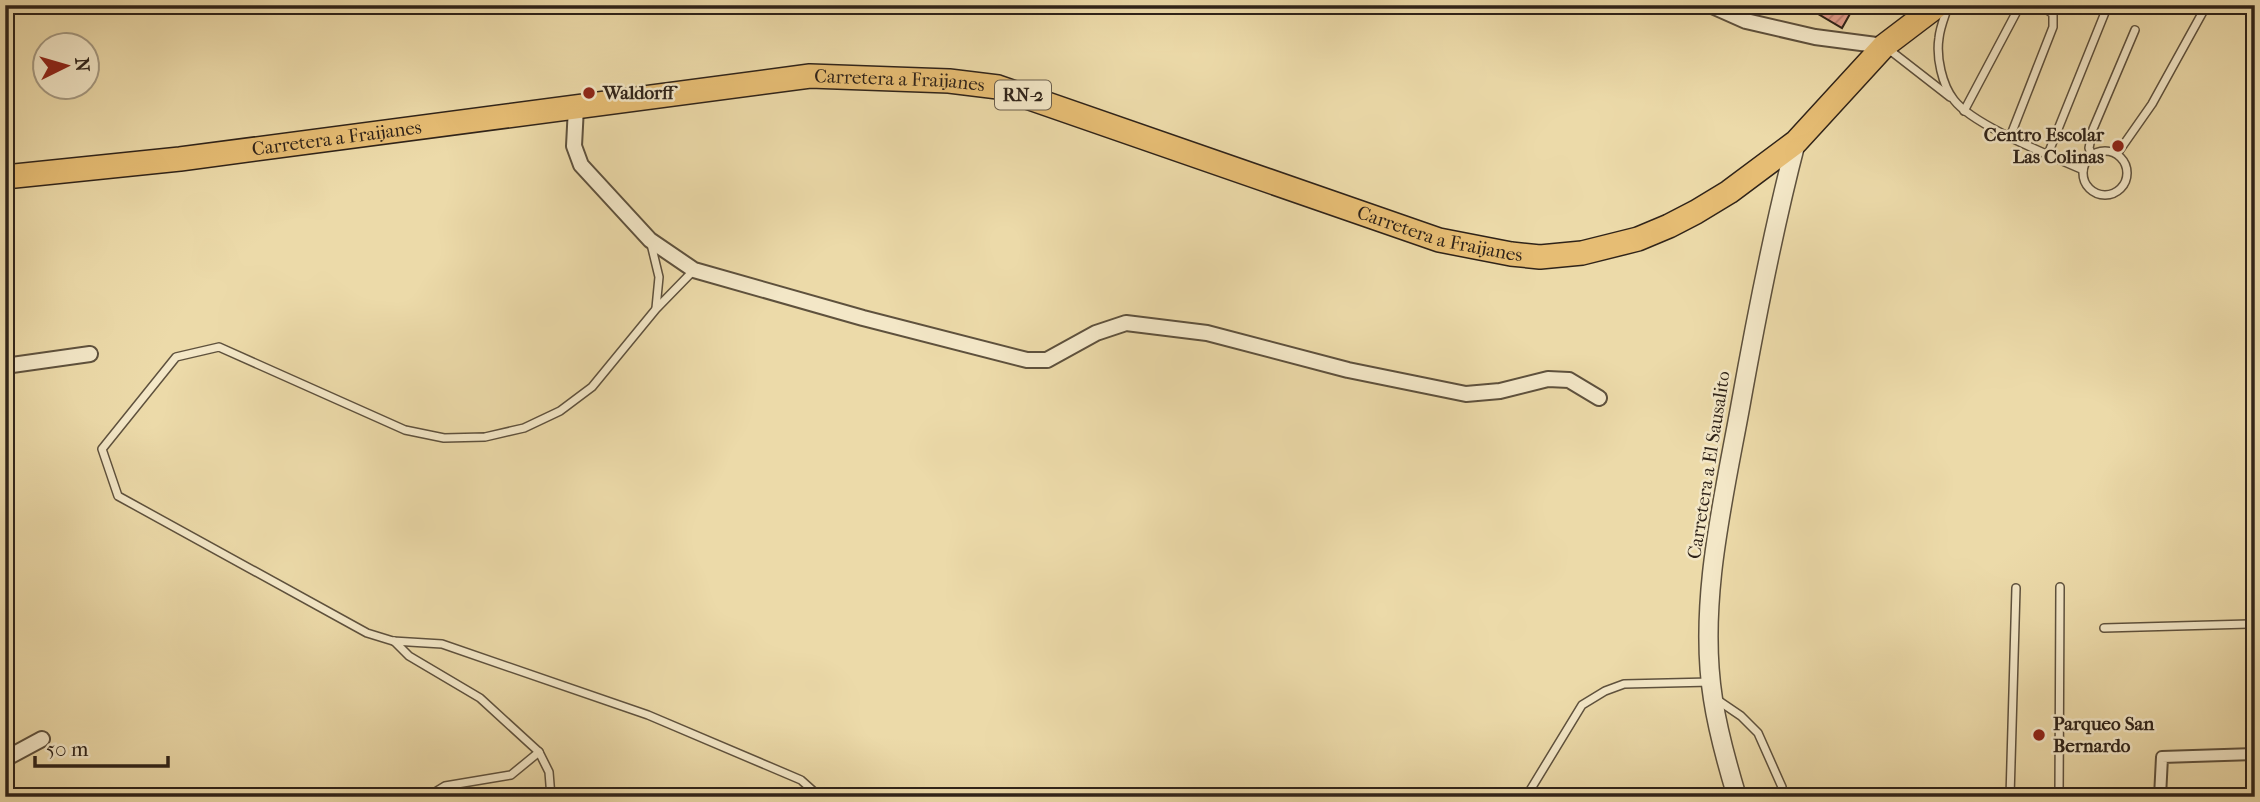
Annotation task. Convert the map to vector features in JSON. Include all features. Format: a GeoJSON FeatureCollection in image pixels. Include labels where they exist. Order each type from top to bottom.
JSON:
{"type":"FeatureCollection","features":[{"type":"Feature","properties":{"kind":"main road","name":"Carretera a Fraijanes"},"geometry":{"type":"LineString","coordinates":[[5,177],[180,159],[810,76],[949,81],[998,86],[1439,240],[1540,257],[1582,253],[1638,239],[1669,226],[1729,192],[1796,142],[1884,46],[1926,9]]}},
{"type":"Feature","properties":{"kind":"street"},"geometry":{"type":"LineString","coordinates":[[1710,5],[1746,21],[1815,37],[1884,46]]}},
{"type":"Feature","properties":{"kind":"street"},"geometry":{"type":"LineString","coordinates":[[576,107],[574,146],[582,165],[650,240],[694,270],[793,299],[818,303],[863,318],[1027,360],[1047,360],[1096,333],[1126,323],[1207,333],[1348,370],[1466,394],[1500,391],[1548,379],[1569,380],[1599,398]]}},
{"type":"Feature","properties":{"kind":"street","name":"Carretera a El Sausalito"},"geometry":{"type":"LineString","coordinates":[[1737,797],[1723,750],[1712,690],[1709,613],[1715,546],[1757,309],[1777,213],[1796,142]]}},
{"type":"Feature","properties":{"kind":"street"},"geometry":{"type":"LineString","coordinates":[[5,366],[90,354]]}},
{"type":"Feature","properties":{"kind":"street"},"geometry":{"type":"LineString","coordinates":[[5,759],[42,739]]}},
{"type":"Feature","properties":{"kind":"street"},"geometry":{"type":"LineString","coordinates":[[2160,797],[2162,757],[2255,754]]}},
{"type":"Feature","properties":{"kind":"lane"},"geometry":{"type":"LineString","coordinates":[[1732,5],[1746,21]]}},
{"type":"Feature","properties":{"kind":"lane"},"geometry":{"type":"LineString","coordinates":[[1948,5],[1938,38],[1941,66],[1953,99]]}},
{"type":"Feature","properties":{"kind":"lane"},"geometry":{"type":"LineString","coordinates":[[1964,111],[2017,11],[2027,5]]}},
{"type":"Feature","properties":{"kind":"lane"},"geometry":{"type":"LineString","coordinates":[[2010,137],[2053,27],[2053,14],[2040,5]]}},
{"type":"Feature","properties":{"kind":"lane"},"geometry":{"type":"LineString","coordinates":[[2048,154],[2108,5]]}},
{"type":"Feature","properties":{"kind":"lane"},"geometry":{"type":"LineString","coordinates":[[2117,154],[2152,104],[2205,8]]}},
{"type":"Feature","properties":{"kind":"lane"},"geometry":{"type":"LineString","coordinates":[[2092,155],[2089,148],[2094,129],[2135,30]]}},
{"type":"Feature","properties":{"kind":"lane"},"geometry":{"type":"LineString","coordinates":[[1884,46],[1953,99],[1964,111],[2010,137],[2083,170]]}},
{"type":"Feature","properties":{"kind":"lane"},"geometry":{"type":"LineString","coordinates":[[2099,151],[2117,154],[2127,167],[2125,185],[2111,195],[2094,193],[2084,179],[2083,170],[2092,155],[2099,151]]}},
{"type":"Feature","properties":{"kind":"lane"},"geometry":{"type":"LineString","coordinates":[[650,240],[659,276],[656,309]]}},
{"type":"Feature","properties":{"kind":"lane"},"geometry":{"type":"LineString","coordinates":[[694,270],[656,309],[592,387],[560,411],[524,428],[485,437],[444,438],[405,430],[219,347],[176,357],[102,449],[118,496],[367,633],[393,641],[442,644],[648,715],[801,780],[820,797]]}},
{"type":"Feature","properties":{"kind":"lane"},"geometry":{"type":"LineString","coordinates":[[2059,797],[2060,587]]}},
{"type":"Feature","properties":{"kind":"lane"},"geometry":{"type":"LineString","coordinates":[[2010,797],[2016,589]]}},
{"type":"Feature","properties":{"kind":"lane"},"geometry":{"type":"LineString","coordinates":[[2104,628],[2249,624]]}},
{"type":"Feature","properties":{"kind":"lane"},"geometry":{"type":"LineString","coordinates":[[393,641],[409,656],[480,698],[539,752],[549,772],[551,797]]}},
{"type":"Feature","properties":{"kind":"lane"},"geometry":{"type":"LineString","coordinates":[[1526,797],[1582,705],[1605,691],[1625,684],[1693,681],[1712,690],[1758,733],[1782,787],[1783,797]]}},
{"type":"Feature","properties":{"kind":"lane"},"geometry":{"type":"LineString","coordinates":[[427,797],[445,786],[510,775],[539,752]]}},
{"type":"Feature","properties":{"kind":"building"},"geometry":{"type":"Polygon","coordinates":[[[1803,5],[1855,5],[1842,28],[1803,5]]]}},
{"type":"Feature","properties":{"kind":"place","name":"Waldorff"},"geometry":{"type":"Point","coordinates":[589,93]}},
{"type":"Feature","properties":{"kind":"place","name":"Centro Escolar Las Colinas"},"geometry":{"type":"Point","coordinates":[2118,146]}},
{"type":"Feature","properties":{"kind":"place","name":"Parqueo San Bernardo"},"geometry":{"type":"Point","coordinates":[2039,735]}}]}
